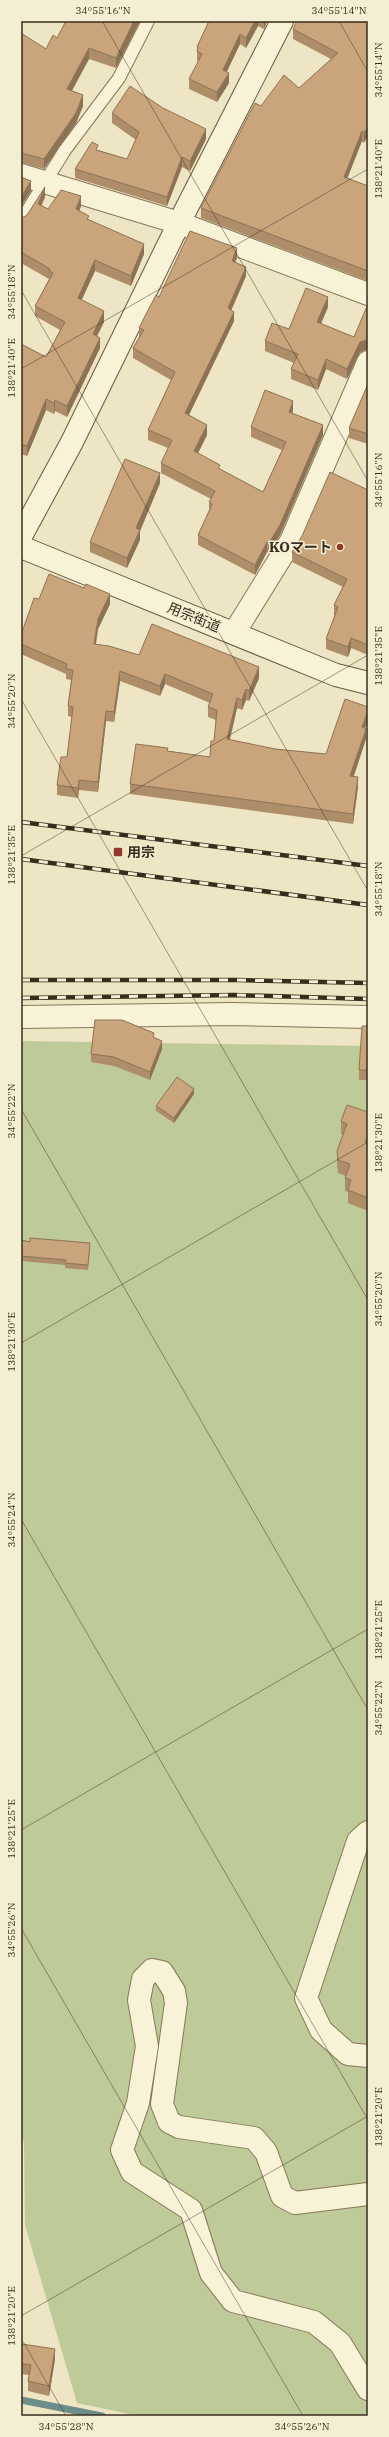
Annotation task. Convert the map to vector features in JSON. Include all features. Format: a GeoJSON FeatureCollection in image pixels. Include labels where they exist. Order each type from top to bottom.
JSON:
{"type":"FeatureCollection","features":[{"type":"Feature","properties":{"kind":"street"},"geometry":{"type":"LineString","coordinates":[[21,536],[72,442],[179,223],[282,21]]}},
{"type":"Feature","properties":{"kind":"street"},"geometry":{"type":"LineString","coordinates":[[21,175],[179,223],[368,294]]}},
{"type":"Feature","properties":{"kind":"street"},"geometry":{"type":"LineString","coordinates":[[234,633],[291,541],[368,362]]}},
{"type":"Feature","properties":{"kind":"street","name":"用宗街道"},"geometry":{"type":"LineString","coordinates":[[21,547],[336,675],[368,684]]}},
{"type":"Feature","properties":{"kind":"street"},"geometry":{"type":"LineString","coordinates":[[21,1017],[232,1014],[368,1017]]}},
{"type":"Feature","properties":{"kind":"street"},"geometry":{"type":"LineString","coordinates":[[368,1832],[358,1841],[306,1998],[321,2030],[348,2054],[368,2056]]}},
{"type":"Feature","properties":{"kind":"street"},"geometry":{"type":"LineString","coordinates":[[368,2194],[295,2203],[282,2196],[266,2152],[254,2138],[179,2127],[168,2122],[162,2104],[176,2003],[174,1990],[162,1972],[152,1970],[143,1979],[139,2000],[147,2046],[138,2103],[122,2150],[132,2172],[191,2210],[211,2273],[233,2301],[314,2322],[340,2343],[368,2389]]}},
{"type":"Feature","properties":{"kind":"lane"},"geometry":{"type":"LineString","coordinates":[[21,221],[46,182],[119,78],[148,21]]}},
{"type":"Feature","properties":{"kind":"green space"},"geometry":{"type":"Polygon","coordinates":[[[21,1041],[368,1046],[368,2416],[139,2416],[77,2403],[25,2225],[24,2142],[21,2133],[21,1041]]]}},
{"type":"Feature","properties":{"kind":"building"},"geometry":{"type":"Polygon","coordinates":[[[66,21],[134,21],[116,58],[89,48],[67,89],[83,95],[76,113],[44,159],[21,153],[21,33],[46,49],[53,35],[57,38],[66,21]]]}},
{"type":"Feature","properties":{"kind":"building"},"geometry":{"type":"Polygon","coordinates":[[[209,21],[255,21],[246,38],[240,34],[223,70],[229,73],[217,92],[189,79],[202,54],[197,51],[197,47],[209,21]]]}},
{"type":"Feature","properties":{"kind":"building"},"geometry":{"type":"Polygon","coordinates":[[[297,21],[368,21],[368,126],[364,133],[362,131],[344,177],[368,186],[368,271],[201,208],[255,103],[261,106],[284,75],[299,88],[338,53],[293,29],[297,21]]]}},
{"type":"Feature","properties":{"kind":"building"},"geometry":{"type":"Polygon","coordinates":[[[130,86],[163,108],[206,129],[190,161],[182,157],[167,197],[75,169],[92,142],[98,145],[96,150],[127,159],[139,132],[112,113],[130,86]]]}},
{"type":"Feature","properties":{"kind":"building"},"geometry":{"type":"Polygon","coordinates":[[[21,177],[31,181],[21,197],[21,177]]]}},
{"type":"Feature","properties":{"kind":"building"},"geometry":{"type":"Polygon","coordinates":[[[45,187],[38,204],[48,209],[61,190],[81,196],[76,209],[89,216],[87,219],[144,244],[131,276],[95,260],[78,298],[104,311],[93,334],[100,338],[67,406],[55,400],[54,403],[46,399],[27,446],[21,444],[21,344],[46,357],[65,322],[35,306],[53,273],[49,271],[50,269],[21,252],[21,217],[27,215],[45,187]]]}},
{"type":"Feature","properties":{"kind":"building"},"geometry":{"type":"Polygon","coordinates":[[[190,231],[237,248],[232,261],[246,267],[228,308],[234,312],[185,413],[207,425],[194,451],[220,465],[218,468],[263,492],[286,442],[251,427],[265,390],[293,401],[289,412],[323,425],[280,525],[269,543],[267,542],[255,565],[198,535],[212,504],[209,502],[215,491],[161,463],[172,440],[148,430],[175,372],[133,348],[144,330],[139,328],[156,295],[159,297],[190,231]]]}},
{"type":"Feature","properties":{"kind":"building"},"geometry":{"type":"Polygon","coordinates":[[[306,288],[328,297],[317,322],[354,337],[368,304],[368,340],[360,342],[347,369],[326,359],[318,380],[291,369],[298,354],[265,341],[272,323],[289,329],[306,288]]]}},
{"type":"Feature","properties":{"kind":"building"},"geometry":{"type":"Polygon","coordinates":[[[368,384],[368,434],[349,428],[368,384]]]}},
{"type":"Feature","properties":{"kind":"building"},"geometry":{"type":"Polygon","coordinates":[[[125,459],[160,473],[136,528],[140,530],[127,558],[90,542],[125,459]]]}},
{"type":"Feature","properties":{"kind":"building"},"geometry":{"type":"Polygon","coordinates":[[[330,472],[368,490],[368,645],[351,638],[348,647],[326,639],[338,607],[334,605],[347,579],[292,552],[302,536],[330,472]]]}},
{"type":"Feature","properties":{"kind":"building"},"geometry":{"type":"Polygon","coordinates":[[[49,574],[84,588],[86,584],[110,594],[98,619],[94,644],[109,646],[139,655],[152,624],[259,667],[249,691],[246,689],[242,700],[237,698],[227,739],[275,749],[326,754],[345,699],[368,707],[362,727],[366,729],[350,776],[358,777],[353,814],[130,784],[136,744],[168,748],[167,751],[210,757],[211,741],[214,741],[217,710],[208,707],[213,694],[165,674],[160,686],[120,671],[114,712],[106,711],[98,782],[79,780],[78,788],[57,785],[61,757],[67,757],[73,707],[68,706],[73,670],[66,669],[67,664],[21,644],[21,635],[34,598],[39,599],[49,574]]]}},
{"type":"Feature","properties":{"kind":"building"},"geometry":{"type":"Polygon","coordinates":[[[95,1020],[122,1020],[154,1033],[153,1037],[162,1041],[150,1072],[114,1057],[91,1054],[95,1020]]]}},
{"type":"Feature","properties":{"kind":"building"},"geometry":{"type":"Polygon","coordinates":[[[362,1026],[368,1026],[368,1070],[359,1070],[362,1026]]]}},
{"type":"Feature","properties":{"kind":"building"},"geometry":{"type":"Polygon","coordinates":[[[177,1077],[194,1089],[174,1118],[156,1106],[177,1077]]]}},
{"type":"Feature","properties":{"kind":"building"},"geometry":{"type":"Polygon","coordinates":[[[347,1105],[368,1112],[368,1135],[365,1142],[368,1143],[368,1198],[348,1190],[351,1180],[345,1178],[350,1164],[338,1160],[337,1151],[347,1124],[341,1121],[347,1105]]]}},
{"type":"Feature","properties":{"kind":"building"},"geometry":{"type":"Polygon","coordinates":[[[30,1238],[90,1243],[88,1265],[65,1263],[66,1260],[21,1256],[21,1240],[30,1242],[30,1238]]]}},
{"type":"Feature","properties":{"kind":"building"},"geometry":{"type":"Polygon","coordinates":[[[22,2344],[55,2349],[49,2386],[28,2381],[31,2365],[21,2364],[22,2344]]]}},
{"type":"Feature","properties":{"kind":"waterway"},"geometry":{"type":"LineString","coordinates":[[21,2400],[102,2416]]}},
{"type":"Feature","properties":{"kind":"railway"},"geometry":{"type":"LineString","coordinates":[[21,822],[368,866]]}},
{"type":"Feature","properties":{"kind":"railway"},"geometry":{"type":"LineString","coordinates":[[21,859],[368,905]]}},
{"type":"Feature","properties":{"kind":"railway"},"geometry":{"type":"LineString","coordinates":[[21,980],[237,980],[368,983]]}},
{"type":"Feature","properties":{"kind":"railway"},"geometry":{"type":"LineString","coordinates":[[21,998],[234,995],[368,999]]}},
{"type":"Feature","properties":{"kind":"place","name":"KOマート"},"geometry":{"type":"Point","coordinates":[340,547]}},
{"type":"Feature","properties":{"kind":"place","name":"用宗"},"geometry":{"type":"Point","coordinates":[118,852]}}]}
